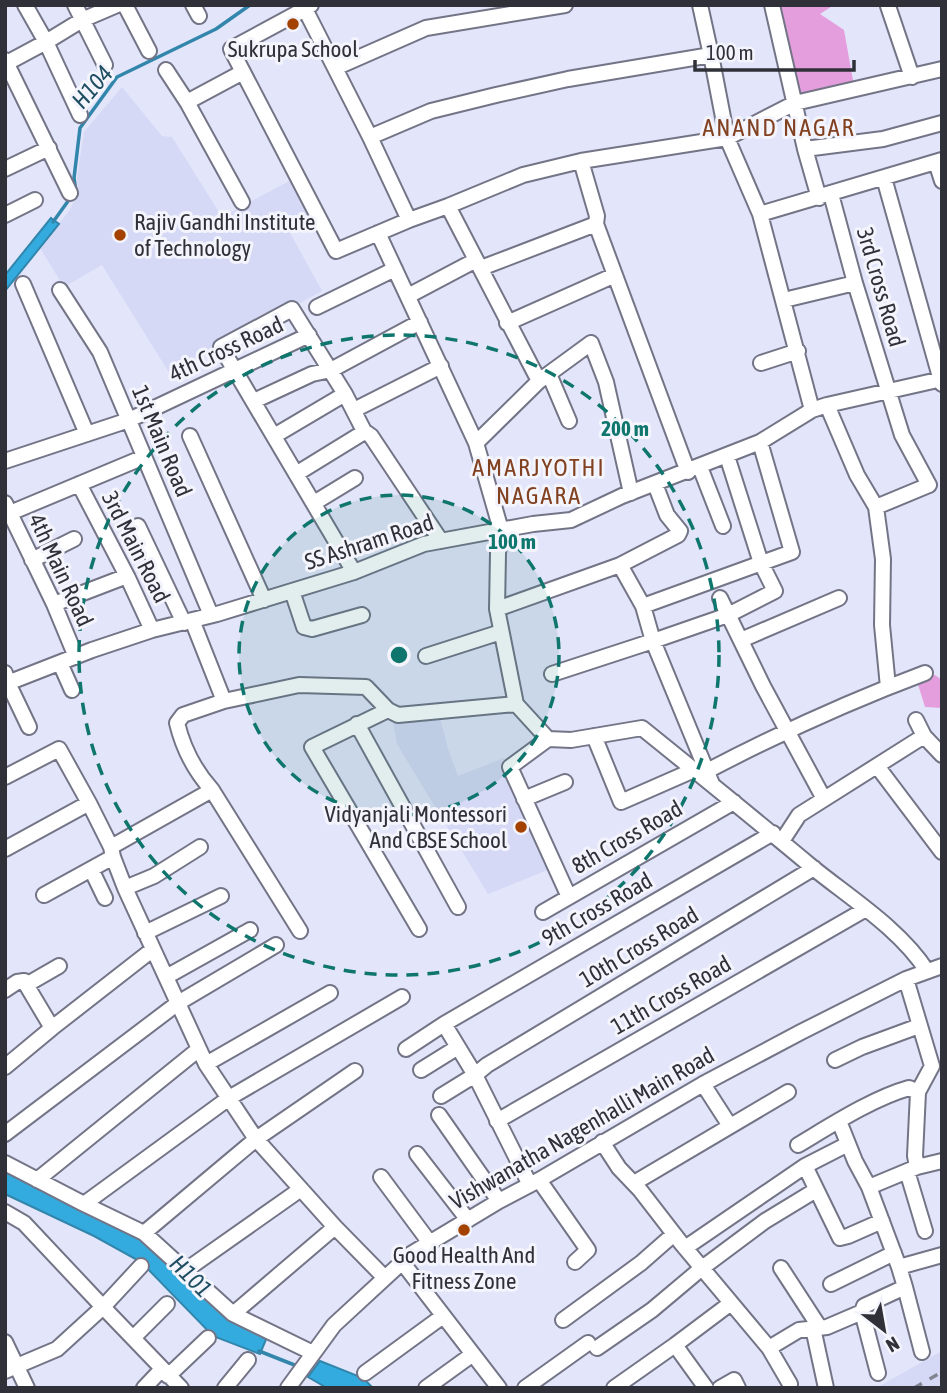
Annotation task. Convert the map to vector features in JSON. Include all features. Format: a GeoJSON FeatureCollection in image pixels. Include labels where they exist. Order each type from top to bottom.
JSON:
{"type":"FeatureCollection","features":[{"type":"Feature","properties":{"kind":"street"},"geometry":{"type":"LineString","coordinates":[[25,5],[46,42],[80,115]]}},
{"type":"Feature","properties":{"kind":"street"},"geometry":{"type":"LineString","coordinates":[[75,5],[105,65]]}},
{"type":"Feature","properties":{"kind":"street"},"geometry":{"type":"LineString","coordinates":[[70,193],[6,62],[82,20],[117,5]]}},
{"type":"Feature","properties":{"kind":"street"},"geometry":{"type":"LineString","coordinates":[[125,5],[149,51]]}},
{"type":"Feature","properties":{"kind":"street"},"geometry":{"type":"LineString","coordinates":[[335,68],[426,29],[565,5]]}},
{"type":"Feature","properties":{"kind":"street"},"geometry":{"type":"LineString","coordinates":[[700,5],[727,138],[760,214],[813,410]]}},
{"type":"Feature","properties":{"kind":"street","name":"3rd Cross Road"},"geometry":{"type":"LineString","coordinates":[[772,5],[805,149],[825,196],[855,283],[902,435],[929,485],[876,507]]}},
{"type":"Feature","properties":{"kind":"street"},"geometry":{"type":"LineString","coordinates":[[409,220],[306,6],[231,49],[336,251],[523,175],[581,161],[727,138],[795,103],[942,69]]}},
{"type":"Feature","properties":{"kind":"street"},"geometry":{"type":"LineString","coordinates":[[885,8],[912,77]]}},
{"type":"Feature","properties":{"kind":"street"},"geometry":{"type":"LineString","coordinates":[[370,137],[431,111],[496,95],[568,79],[711,55]]}},
{"type":"Feature","properties":{"kind":"street"},"geometry":{"type":"LineString","coordinates":[[166,70],[187,102],[242,202]]}},
{"type":"Feature","properties":{"kind":"street"},"geometry":{"type":"LineString","coordinates":[[187,102],[243,72]]}},
{"type":"Feature","properties":{"kind":"street"},"geometry":{"type":"LineString","coordinates":[[805,149],[883,139],[942,123]]}},
{"type":"Feature","properties":{"kind":"street"},"geometry":{"type":"LineString","coordinates":[[5,169],[49,148]]}},
{"type":"Feature","properties":{"kind":"street"},"geometry":{"type":"LineString","coordinates":[[581,161],[597,216],[596,224],[614,275],[694,469],[723,526]]}},
{"type":"Feature","properties":{"kind":"street"},"geometry":{"type":"LineString","coordinates":[[760,214],[939,161],[942,181]]}},
{"type":"Feature","properties":{"kind":"street"},"geometry":{"type":"LineString","coordinates":[[884,178],[941,381]]}},
{"type":"Feature","properties":{"kind":"street"},"geometry":{"type":"LineString","coordinates":[[5,215],[35,200]]}},
{"type":"Feature","properties":{"kind":"street"},"geometry":{"type":"LineString","coordinates":[[448,206],[508,323],[569,421]]}},
{"type":"Feature","properties":{"kind":"street"},"geometry":{"type":"LineString","coordinates":[[408,296],[478,264],[596,224]]}},
{"type":"Feature","properties":{"kind":"street"},"geometry":{"type":"LineString","coordinates":[[379,233],[476,443],[501,530],[497,609],[516,704],[548,739]]}},
{"type":"Feature","properties":{"kind":"street"},"geometry":{"type":"LineString","coordinates":[[317,307],[396,269]]}},
{"type":"Feature","properties":{"kind":"street"},"geometry":{"type":"LineString","coordinates":[[508,323],[614,275]]}},
{"type":"Feature","properties":{"kind":"street"},"geometry":{"type":"LineString","coordinates":[[784,300],[855,283]]}},
{"type":"Feature","properties":{"kind":"street"},"geometry":{"type":"LineString","coordinates":[[23,284],[87,434]]}},
{"type":"Feature","properties":{"kind":"street","name":"1st Main Road"},"geometry":{"type":"LineString","coordinates":[[60,290],[100,352],[211,615]]}},
{"type":"Feature","properties":{"kind":"street"},"geometry":{"type":"LineString","coordinates":[[355,572],[221,347],[292,309],[331,370],[364,430],[378,445],[441,541]]}},
{"type":"Feature","properties":{"kind":"street"},"geometry":{"type":"LineString","coordinates":[[254,401],[312,374],[331,370],[420,322]]}},
{"type":"Feature","properties":{"kind":"street","name":"4th Cross Road"},"geometry":{"type":"LineString","coordinates":[[5,461],[129,420],[309,335]]}},
{"type":"Feature","properties":{"kind":"street"},"geometry":{"type":"LineString","coordinates":[[476,443],[544,378],[591,343],[607,382],[631,493]]}},
{"type":"Feature","properties":{"kind":"street"},"geometry":{"type":"LineString","coordinates":[[761,363],[798,351]]}},
{"type":"Feature","properties":{"kind":"street"},"geometry":{"type":"LineString","coordinates":[[354,410],[441,366]]}},
{"type":"Feature","properties":{"kind":"street","name":"SS Ashram Road"},"geometry":{"type":"LineString","coordinates":[[6,680],[152,630],[188,622],[355,572],[424,544],[533,524],[572,520],[631,493],[760,442],[813,410],[941,381]]}},
{"type":"Feature","properties":{"kind":"street"},"geometry":{"type":"LineString","coordinates":[[274,436],[345,394]]}},
{"type":"Feature","properties":{"kind":"street"},"geometry":{"type":"LineString","coordinates":[[827,405],[857,475],[876,507],[883,559],[882,625],[888,687]]}},
{"type":"Feature","properties":{"kind":"street"},"geometry":{"type":"LineString","coordinates":[[296,474],[364,430]]}},
{"type":"Feature","properties":{"kind":"street"},"geometry":{"type":"LineString","coordinates":[[190,436],[264,600]]}},
{"type":"Feature","properties":{"kind":"street"},"geometry":{"type":"LineString","coordinates":[[643,606],[792,552],[760,442]]}},
{"type":"Feature","properties":{"kind":"street"},"geometry":{"type":"LineString","coordinates":[[552,674],[728,615],[775,592],[761,563],[727,456]]}},
{"type":"Feature","properties":{"kind":"street"},"geometry":{"type":"LineString","coordinates":[[8,508],[79,484],[144,457]]}},
{"type":"Feature","properties":{"kind":"street"},"geometry":{"type":"LineString","coordinates":[[314,503],[355,478]]}},
{"type":"Feature","properties":{"kind":"street","name":"3rd Main Road"},"geometry":{"type":"LineString","coordinates":[[79,484],[152,630]]}},
{"type":"Feature","properties":{"kind":"street"},"geometry":{"type":"LineString","coordinates":[[497,609],[620,565],[680,533],[667,514],[655,484]]}},
{"type":"Feature","properties":{"kind":"street","name":"4th Main Road"},"geometry":{"type":"LineString","coordinates":[[8,508],[76,657]]}},
{"type":"Feature","properties":{"kind":"street"},"geometry":{"type":"LineString","coordinates":[[138,526],[188,622],[224,701]]}},
{"type":"Feature","properties":{"kind":"street"},"geometry":{"type":"LineString","coordinates":[[32,560],[74,539]]}},
{"type":"Feature","properties":{"kind":"street"},"geometry":{"type":"LineString","coordinates":[[620,565],[643,606],[653,641],[701,770]]}},
{"type":"Feature","properties":{"kind":"street"},"geometry":{"type":"LineString","coordinates":[[54,604],[127,576]]}},
{"type":"Feature","properties":{"kind":"street"},"geometry":{"type":"LineString","coordinates":[[292,592],[304,627],[312,629],[362,615]]}},
{"type":"Feature","properties":{"kind":"street"},"geometry":{"type":"LineString","coordinates":[[720,598],[824,799]]}},
{"type":"Feature","properties":{"kind":"street"},"geometry":{"type":"LineString","coordinates":[[741,640],[839,598]]}},
{"type":"Feature","properties":{"kind":"street"},"geometry":{"type":"LineString","coordinates":[[426,656],[501,632]]}},
{"type":"Feature","properties":{"kind":"street"},"geometry":{"type":"LineString","coordinates":[[60,663],[72,690]]}},
{"type":"Feature","properties":{"kind":"street"},"geometry":{"type":"LineString","coordinates":[[594,736],[621,802],[925,673]]}},
{"type":"Feature","properties":{"kind":"street"},"geometry":{"type":"LineString","coordinates":[[6,680],[29,727]]}},
{"type":"Feature","properties":{"kind":"street"},"geometry":{"type":"LineString","coordinates":[[300,931],[212,790],[193,765],[180,738],[177,723],[184,715],[224,701],[299,685],[366,687],[388,710],[398,715],[516,704]]}},
{"type":"Feature","properties":{"kind":"street"},"geometry":{"type":"LineString","coordinates":[[388,710],[312,747],[419,929]]}},
{"type":"Feature","properties":{"kind":"street"},"geometry":{"type":"LineString","coordinates":[[916,720],[923,736],[942,755]]}},
{"type":"Feature","properties":{"kind":"street"},"geometry":{"type":"LineString","coordinates":[[357,724],[458,907]]}},
{"type":"Feature","properties":{"kind":"street"},"geometry":{"type":"LineString","coordinates":[[569,897],[510,767],[548,739],[571,740],[642,727],[701,770],[713,785],[866,909],[916,955],[927,971]]}},
{"type":"Feature","properties":{"kind":"street"},"geometry":{"type":"LineString","coordinates":[[777,837],[799,815],[923,736]]}},
{"type":"Feature","properties":{"kind":"street"},"geometry":{"type":"LineString","coordinates":[[5,777],[59,749],[112,852],[152,950],[206,1064],[256,1139],[385,1278]]}},
{"type":"Feature","properties":{"kind":"street"},"geometry":{"type":"LineString","coordinates":[[877,766],[942,852]]}},
{"type":"Feature","properties":{"kind":"street"},"geometry":{"type":"LineString","coordinates":[[524,799],[565,782]]}},
{"type":"Feature","properties":{"kind":"street"},"geometry":{"type":"LineString","coordinates":[[44,895],[91,869],[112,852],[212,790]]}},
{"type":"Feature","properties":{"kind":"street","name":"8th Cross Road"},"geometry":{"type":"LineString","coordinates":[[543,912],[734,802]]}},
{"type":"Feature","properties":{"kind":"street"},"geometry":{"type":"LineString","coordinates":[[5,849],[89,803]]}},
{"type":"Feature","properties":{"kind":"street","name":"9th Cross Road"},"geometry":{"type":"LineString","coordinates":[[407,1049],[444,1024],[777,837]]}},
{"type":"Feature","properties":{"kind":"street"},"geometry":{"type":"LineString","coordinates":[[125,888],[154,876],[200,848]]}},
{"type":"Feature","properties":{"kind":"street","name":"10th Cross Road"},"geometry":{"type":"LineString","coordinates":[[441,1096],[814,868]]}},
{"type":"Feature","properties":{"kind":"street"},"geometry":{"type":"LineString","coordinates":[[91,869],[105,898]]}},
{"type":"Feature","properties":{"kind":"street"},"geometry":{"type":"LineString","coordinates":[[145,933],[221,895]]}},
{"type":"Feature","properties":{"kind":"street","name":"11th Cross Road"},"geometry":{"type":"LineString","coordinates":[[498,1121],[866,909]]}},
{"type":"Feature","properties":{"kind":"street"},"geometry":{"type":"LineString","coordinates":[[166,977],[250,930]]}},
{"type":"Feature","properties":{"kind":"street"},"geometry":{"type":"LineString","coordinates":[[5,1134],[178,1003],[276,945]]}},
{"type":"Feature","properties":{"kind":"street"},"geometry":{"type":"LineString","coordinates":[[5,1067],[152,950]]}},
{"type":"Feature","properties":{"kind":"street"},"geometry":{"type":"LineString","coordinates":[[26,985],[59,966]]}},
{"type":"Feature","properties":{"kind":"street","name":"Vishwanatha Nagenhalli Main Road"},"geometry":{"type":"LineString","coordinates":[[288,1388],[334,1325],[411,1254],[703,1084],[906,979],[942,966]]}},
{"type":"Feature","properties":{"kind":"street"},"geometry":{"type":"LineString","coordinates":[[906,979],[932,1066],[918,1092],[912,1169],[925,1231]]}},
{"type":"Feature","properties":{"kind":"street"},"geometry":{"type":"LineString","coordinates":[[5,990],[24,981],[52,1028]]}},
{"type":"Feature","properties":{"kind":"street"},"geometry":{"type":"LineString","coordinates":[[206,1064],[330,993]]}},
{"type":"Feature","properties":{"kind":"street"},"geometry":{"type":"LineString","coordinates":[[84,1204],[229,1098],[402,996]]}},
{"type":"Feature","properties":{"kind":"street"},"geometry":{"type":"LineString","coordinates":[[444,1024],[458,1047],[481,1070],[498,1121],[534,1182],[588,1250],[575,1262]]}},
{"type":"Feature","properties":{"kind":"street"},"geometry":{"type":"LineString","coordinates":[[835,1060],[919,1026]]}},
{"type":"Feature","properties":{"kind":"street"},"geometry":{"type":"LineString","coordinates":[[421,1070],[458,1047]]}},
{"type":"Feature","properties":{"kind":"street"},"geometry":{"type":"LineString","coordinates":[[37,1180],[199,1049]]}},
{"type":"Feature","properties":{"kind":"street"},"geometry":{"type":"LineString","coordinates":[[144,1233],[256,1139],[355,1071]]}},
{"type":"Feature","properties":{"kind":"street"},"geometry":{"type":"LineString","coordinates":[[703,1084],[730,1126]]}},
{"type":"Feature","properties":{"kind":"street"},"geometry":{"type":"LineString","coordinates":[[797,1145],[895,1092],[909,1088],[918,1092]]}},
{"type":"Feature","properties":{"kind":"street"},"geometry":{"type":"LineString","coordinates":[[634,1183],[788,1092]]}},
{"type":"Feature","properties":{"kind":"street"},"geometry":{"type":"LineString","coordinates":[[439,1115],[499,1201]]}},
{"type":"Feature","properties":{"kind":"street"},"geometry":{"type":"LineString","coordinates":[[839,1121],[869,1187],[897,1260],[922,1352]]}},
{"type":"Feature","properties":{"kind":"street"},"geometry":{"type":"LineString","coordinates":[[602,1142],[619,1168],[769,1348],[790,1384]]}},
{"type":"Feature","properties":{"kind":"street"},"geometry":{"type":"LineString","coordinates":[[685,1248],[804,1166],[848,1144]]}},
{"type":"Feature","properties":{"kind":"street"},"geometry":{"type":"LineString","coordinates":[[416,1154],[468,1220]]}},
{"type":"Feature","properties":{"kind":"street"},"geometry":{"type":"LineString","coordinates":[[869,1187],[912,1169],[942,1161]]}},
{"type":"Feature","properties":{"kind":"street"},"geometry":{"type":"LineString","coordinates":[[5,1163],[144,1233],[233,1314],[313,1353]]}},
{"type":"Feature","properties":{"kind":"street"},"geometry":{"type":"LineString","coordinates":[[804,1166],[840,1238],[882,1220]]}},
{"type":"Feature","properties":{"kind":"street"},"geometry":{"type":"LineString","coordinates":[[381,1177],[430,1243]]}},
{"type":"Feature","properties":{"kind":"street"},"geometry":{"type":"LineString","coordinates":[[186,1270],[301,1189]]}},
{"type":"Feature","properties":{"kind":"street"},"geometry":{"type":"LineString","coordinates":[[524,1388],[652,1310],[765,1221],[816,1190]]}},
{"type":"Feature","properties":{"kind":"street"},"geometry":{"type":"LineString","coordinates":[[5,1212],[24,1223],[181,1388]]}},
{"type":"Feature","properties":{"kind":"street"},"geometry":{"type":"LineString","coordinates":[[233,1314],[335,1227]]}},
{"type":"Feature","properties":{"kind":"street"},"geometry":{"type":"LineString","coordinates":[[563,1320],[641,1263],[674,1234]]}},
{"type":"Feature","properties":{"kind":"street"},"geometry":{"type":"LineString","coordinates":[[831,1284],[897,1260],[942,1255]]}},
{"type":"Feature","properties":{"kind":"street"},"geometry":{"type":"LineString","coordinates":[[402,1262],[499,1388]]}},
{"type":"Feature","properties":{"kind":"street"},"geometry":{"type":"LineString","coordinates":[[11,1369],[57,1349],[103,1307],[141,1266]]}},
{"type":"Feature","properties":{"kind":"street"},"geometry":{"type":"LineString","coordinates":[[780,1268],[817,1328],[826,1388]]}},
{"type":"Feature","properties":{"kind":"street"},"geometry":{"type":"LineString","coordinates":[[878,1373],[862,1312],[864,1306],[905,1287]]}},
{"type":"Feature","properties":{"kind":"street"},"geometry":{"type":"LineString","coordinates":[[614,1388],[731,1303]]}},
{"type":"Feature","properties":{"kind":"street"},"geometry":{"type":"LineString","coordinates":[[133,1338],[167,1304]]}},
{"type":"Feature","properties":{"kind":"street"},"geometry":{"type":"LineString","coordinates":[[769,1348],[799,1330],[827,1327],[862,1312]]}},
{"type":"Feature","properties":{"kind":"street"},"geometry":{"type":"LineString","coordinates":[[365,1373],[443,1316]]}},
{"type":"Feature","properties":{"kind":"street"},"geometry":{"type":"LineString","coordinates":[[144,1388],[208,1338]]}},
{"type":"Feature","properties":{"kind":"street"},"geometry":{"type":"LineString","coordinates":[[5,1342],[11,1369],[27,1388]]}},
{"type":"Feature","properties":{"kind":"street"},"geometry":{"type":"LineString","coordinates":[[675,1345],[705,1388]]}},
{"type":"Feature","properties":{"kind":"street"},"geometry":{"type":"LineString","coordinates":[[426,1388],[473,1354]]}},
{"type":"Feature","properties":{"kind":"street"},"geometry":{"type":"LineString","coordinates":[[225,1388],[248,1360]]}},
{"type":"Feature","properties":{"kind":"street"},"geometry":{"type":"LineString","coordinates":[[720,1388],[734,1380],[738,1388]]}},
{"type":"Feature","properties":{"kind":"shaded area"},"geometry":{"type":"Polygon","coordinates":[[[780,5],[834,5],[820,14],[844,30],[854,86],[800,96],[780,5]]]}},
{"type":"Feature","properties":{"kind":"shaded area","name":"Rajiv Gandhi Institute of Technology"},"geometry":{"type":"Polygon","coordinates":[[[122,87],[162,136],[172,137],[222,217],[293,179],[312,215],[288,229],[322,291],[170,374],[102,265],[64,287],[40,248],[69,211],[78,194],[77,178],[84,132],[122,87]]]}},
{"type":"Feature","properties":{"kind":"shaded area"},"geometry":{"type":"Polygon","coordinates":[[[935,675],[942,680],[942,708],[925,707],[916,678],[935,675]]]}},
{"type":"Feature","properties":{"kind":"shaded area"},"geometry":{"type":"Polygon","coordinates":[[[440,718],[458,776],[504,758],[550,869],[488,894],[397,744],[393,722],[440,718]]]}},
{"type":"Feature","properties":{"kind":"shaded area"},"geometry":{"type":"Polygon","coordinates":[[[942,1351],[942,1388],[876,1388],[942,1351]]]}},
{"type":"Feature","properties":{"kind":"water"},"geometry":{"type":"Polygon","coordinates":[[[51,218],[59,224],[5,291],[5,275],[51,218]]]}},
{"type":"Feature","properties":{"kind":"water"},"geometry":{"type":"Polygon","coordinates":[[[5,1172],[153,1246],[241,1327],[267,1337],[260,1354],[213,1336],[141,1262],[94,1236],[5,1194],[5,1172]]]}},
{"type":"Feature","properties":{"kind":"water"},"geometry":{"type":"Polygon","coordinates":[[[320,1361],[363,1378],[373,1388],[327,1388],[308,1377],[320,1361]]]}},
{"type":"Feature","properties":{"kind":"waterway","name":"H104"},"geometry":{"type":"LineString","coordinates":[[76,191],[74,178],[80,128],[117,77],[216,29],[250,5]]}},
{"type":"Feature","properties":{"kind":"waterway","name":"H104"},"geometry":{"type":"LineString","coordinates":[[53,222],[71,197]]}},
{"type":"Feature","properties":{"kind":"waterway","name":"H101"},"geometry":{"type":"LineString","coordinates":[[259,1351],[297,1366]]}},
{"type":"Feature","properties":{"kind":"railway"},"geometry":{"type":"LineString","coordinates":[[914,1388],[942,1372]]}},
{"type":"Feature","properties":{"kind":"place","name":"Sukrupa School"},"geometry":{"type":"Point","coordinates":[293,24]}},
{"type":"Feature","properties":{"kind":"place","name":"Rajiv Gandhi Institute of Technology"},"geometry":{"type":"Point","coordinates":[120,235]}},
{"type":"Feature","properties":{"kind":"place","name":"Vidyanjali Montessori And CBSE School"},"geometry":{"type":"Point","coordinates":[521,827]}},
{"type":"Feature","properties":{"kind":"place","name":"Good Health And Fitness Zone"},"geometry":{"type":"Point","coordinates":[464,1230]}},
{"type":"Feature","properties":{"kind":"district","name":"ANAND NAGAR"},"geometry":{"type":"Point","coordinates":[779,127]}},
{"type":"Feature","properties":{"kind":"district","name":"AMARJYOTHI NAGARA"},"geometry":{"type":"Point","coordinates":[539,481]}}]}
